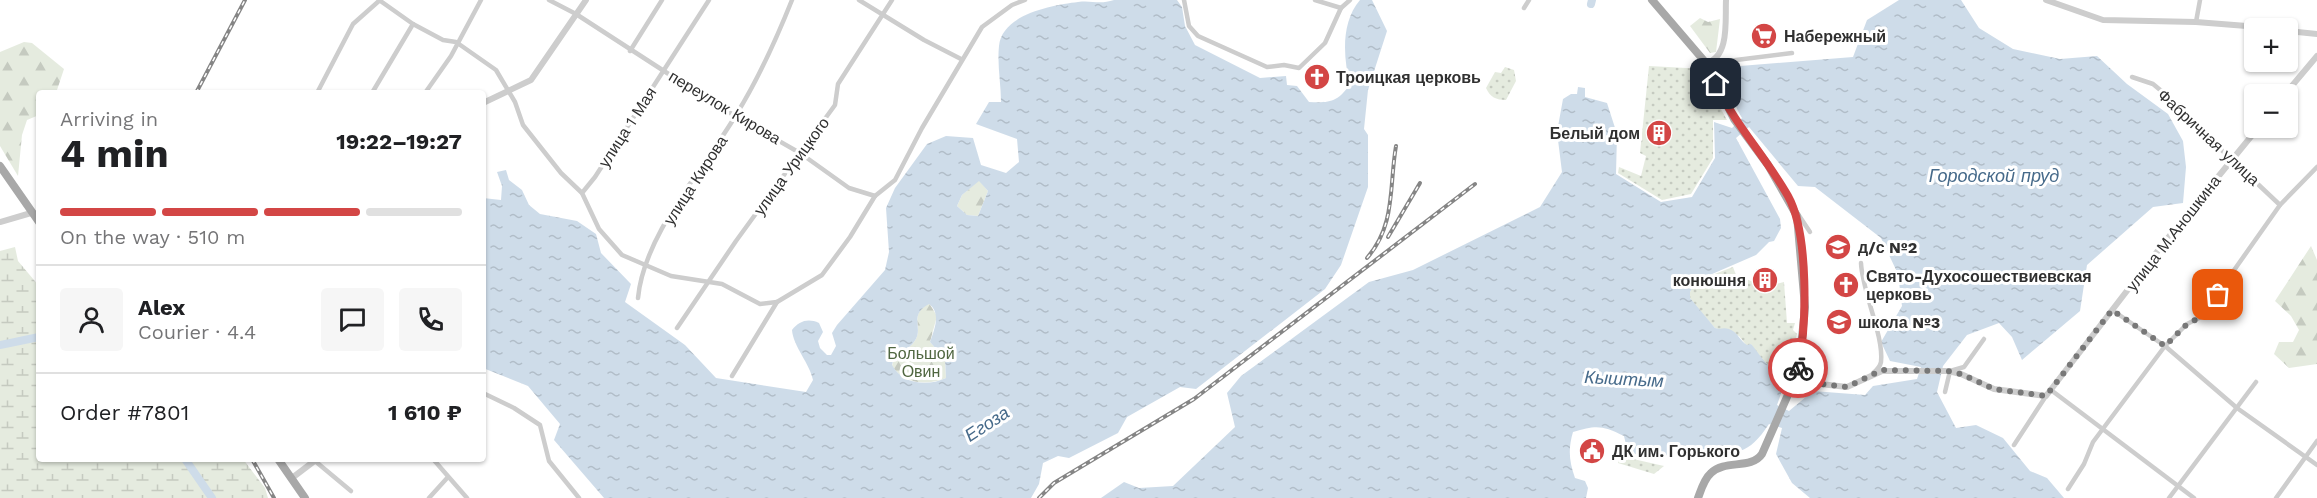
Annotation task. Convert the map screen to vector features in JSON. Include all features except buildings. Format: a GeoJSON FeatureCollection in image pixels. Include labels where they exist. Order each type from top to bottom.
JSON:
{"type":"FeatureCollection","features":[{"type":"Feature","properties":{"kind":"main road"},"geometry":{"type":"LineString","coordinates":[[1653,0],[1710,62],[1734,119],[1783,188],[1795,211],[1806,315],[1800,359],[1794,381],[1759,458],[1715,470],[1707,478],[1698,498]]}},
{"type":"Feature","properties":{"kind":"main road"},"geometry":{"type":"LineString","coordinates":[[0,166],[36,218]]}},
{"type":"Feature","properties":{"kind":"main road"},"geometry":{"type":"LineString","coordinates":[[280,462],[305,498]]}},
{"type":"Feature","properties":{"kind":"street"},"geometry":{"type":"LineString","coordinates":[[319,90],[353,24],[379,0],[413,24],[443,40],[456,42],[496,70],[507,93],[515,102],[523,125],[561,173],[582,193],[599,229],[622,255],[671,276],[722,284],[760,304],[777,302],[822,275],[850,237],[875,196],[896,180],[961,59],[982,27],[1012,5],[1025,0]]}},
{"type":"Feature","properties":{"kind":"street"},"geometry":{"type":"LineString","coordinates":[[427,90],[451,56],[456,42],[481,0]]}},
{"type":"Feature","properties":{"kind":"street","name":"переулок Кирова"},"geometry":{"type":"LineString","coordinates":[[549,0],[576,14],[630,51],[800,153],[849,188],[875,196]]}},
{"type":"Feature","properties":{"kind":"street"},"geometry":{"type":"LineString","coordinates":[[486,102],[531,80],[586,0]]}},
{"type":"Feature","properties":{"kind":"street"},"geometry":{"type":"LineString","coordinates":[[630,51],[662,0]]}},
{"type":"Feature","properties":{"kind":"street","name":"улица 1 Мая"},"geometry":{"type":"LineString","coordinates":[[582,193],[596,177],[710,0]]}},
{"type":"Feature","properties":{"kind":"street","name":"улица Кирова"},"geometry":{"type":"LineString","coordinates":[[638,298],[645,265],[664,227],[736,116],[764,66],[792,0]]}},
{"type":"Feature","properties":{"kind":"street"},"geometry":{"type":"LineString","coordinates":[[859,0],[961,59]]}},
{"type":"Feature","properties":{"kind":"street","name":"улица Урицкого"},"geometry":{"type":"LineString","coordinates":[[677,328],[708,280],[836,105],[838,84],[892,0]]}},
{"type":"Feature","properties":{"kind":"street"},"geometry":{"type":"LineString","coordinates":[[1008,0],[1012,5]]}},
{"type":"Feature","properties":{"kind":"street"},"geometry":{"type":"LineString","coordinates":[[1184,0],[1189,26],[1198,36],[1267,67],[1284,65],[1299,68],[1325,43],[1341,8],[1350,0]]}},
{"type":"Feature","properties":{"kind":"street"},"geometry":{"type":"LineString","coordinates":[[1315,0],[1341,8]]}},
{"type":"Feature","properties":{"kind":"street"},"geometry":{"type":"LineString","coordinates":[[1524,8],[1529,0]]}},
{"type":"Feature","properties":{"kind":"street"},"geometry":{"type":"LineString","coordinates":[[1710,62],[1723,45],[1726,0]]}},
{"type":"Feature","properties":{"kind":"street"},"geometry":{"type":"LineString","coordinates":[[2046,0],[2103,20],[2196,22],[2244,26]]}},
{"type":"Feature","properties":{"kind":"street"},"geometry":{"type":"LineString","coordinates":[[2196,22],[2200,0]]}},
{"type":"Feature","properties":{"kind":"street"},"geometry":{"type":"LineString","coordinates":[[374,90],[413,24]]}},
{"type":"Feature","properties":{"kind":"street"},"geometry":{"type":"LineString","coordinates":[[2298,31],[2317,34]]}},
{"type":"Feature","properties":{"kind":"street"},"geometry":{"type":"LineString","coordinates":[[1710,62],[1792,53]]}},
{"type":"Feature","properties":{"kind":"street"},"geometry":{"type":"LineString","coordinates":[[2293,84],[2317,56]]}},
{"type":"Feature","properties":{"kind":"street","name":"Фабричная улица"},"geometry":{"type":"LineString","coordinates":[[2132,78],[2153,84],[2176,103],[2193,123],[2280,205]]}},
{"type":"Feature","properties":{"kind":"street","name":"улица М.Аношкина"},"geometry":{"type":"LineString","coordinates":[[2014,445],[2046,396],[2249,138]]}},
{"type":"Feature","properties":{"kind":"street"},"geometry":{"type":"LineString","coordinates":[[2068,489],[2104,427],[2165,346],[2187,324],[2201,317],[2280,205],[2317,167]]}},
{"type":"Feature","properties":{"kind":"street"},"geometry":{"type":"LineString","coordinates":[[1795,211],[1810,232]]}},
{"type":"Feature","properties":{"kind":"street"},"geometry":{"type":"LineString","coordinates":[[0,222],[32,213]]}},
{"type":"Feature","properties":{"kind":"street"},"geometry":{"type":"LineString","coordinates":[[1794,381],[1847,387],[1861,382],[1880,366],[1881,353],[1867,290],[1861,280],[1861,263]]}},
{"type":"Feature","properties":{"kind":"street"},"geometry":{"type":"LineString","coordinates":[[732,376],[777,302]]}},
{"type":"Feature","properties":{"kind":"street"},"geometry":{"type":"LineString","coordinates":[[2112,310],[2165,346],[2237,408],[2317,465]]}},
{"type":"Feature","properties":{"kind":"street"},"geometry":{"type":"LineString","coordinates":[[1873,373],[1947,371],[1964,367],[1984,339]]}},
{"type":"Feature","properties":{"kind":"street"},"geometry":{"type":"LineString","coordinates":[[1945,392],[1947,371]]}},
{"type":"Feature","properties":{"kind":"street"},"geometry":{"type":"LineString","coordinates":[[1947,371],[1994,389],[2046,396]]}},
{"type":"Feature","properties":{"kind":"street"},"geometry":{"type":"LineString","coordinates":[[2169,498],[2256,382]]}},
{"type":"Feature","properties":{"kind":"street"},"geometry":{"type":"LineString","coordinates":[[2051,390],[2104,427],[2194,498]]}},
{"type":"Feature","properties":{"kind":"street"},"geometry":{"type":"LineString","coordinates":[[486,394],[514,408],[540,425],[549,461],[579,498]]}},
{"type":"Feature","properties":{"kind":"street"},"geometry":{"type":"LineString","coordinates":[[2276,498],[2317,441]]}},
{"type":"Feature","properties":{"kind":"street"},"geometry":{"type":"LineString","coordinates":[[292,478],[313,462]]}},
{"type":"Feature","properties":{"kind":"street"},"geometry":{"type":"LineString","coordinates":[[318,462],[351,491]]}},
{"type":"Feature","properties":{"kind":"street"},"geometry":{"type":"LineString","coordinates":[[436,462],[467,498]]}},
{"type":"Feature","properties":{"kind":"street"},"geometry":{"type":"LineString","coordinates":[[429,498],[448,477]]}},
{"type":"Feature","properties":{"kind":"green space"},"geometry":{"type":"Polygon","coordinates":[[[1700,18],[1708,22],[1720,19],[1716,52],[1710,53],[1690,26],[1700,18]]]}},
{"type":"Feature","properties":{"kind":"green space"},"geometry":{"type":"Polygon","coordinates":[[[24,42],[32,43],[64,69],[57,90],[36,90],[36,116],[27,120],[22,135],[18,176],[0,146],[0,52],[24,42]]]}},
{"type":"Feature","properties":{"kind":"green space"},"geometry":{"type":"Polygon","coordinates":[[[1649,66],[1705,69],[1703,87],[1710,89],[1727,120],[1713,120],[1713,158],[1691,194],[1662,200],[1618,173],[1619,167],[1641,176],[1646,156],[1640,153],[1649,66]]]}},
{"type":"Feature","properties":{"kind":"green space"},"geometry":{"type":"Polygon","coordinates":[[[1505,67],[1514,70],[1516,81],[1506,100],[1489,94],[1486,88],[1495,72],[1501,73],[1505,67]]]}},
{"type":"Feature","properties":{"kind":"green space"},"geometry":{"type":"Polygon","coordinates":[[[979,180],[988,191],[978,216],[967,215],[957,206],[962,195],[979,180]]]}},
{"type":"Feature","properties":{"kind":"green space"},"geometry":{"type":"Polygon","coordinates":[[[2311,246],[2317,260],[2317,364],[2289,368],[2274,354],[2279,342],[2293,342],[2299,330],[2291,316],[2275,301],[2311,246]]]}},
{"type":"Feature","properties":{"kind":"green space"},"geometry":{"type":"Polygon","coordinates":[[[15,247],[18,261],[36,282],[36,462],[245,462],[265,488],[268,498],[0,498],[0,251],[15,247]]]}},
{"type":"Feature","properties":{"kind":"green space"},"geometry":{"type":"Polygon","coordinates":[[[1733,267],[1736,275],[1756,283],[1758,288],[1784,282],[1787,323],[1795,323],[1793,330],[1797,334],[1784,385],[1778,375],[1780,372],[1761,360],[1751,344],[1747,346],[1739,336],[1715,328],[1690,298],[1690,292],[1696,281],[1733,267]]]}},
{"type":"Feature","properties":{"kind":"green space","name":"Большой Овин"},"geometry":{"type":"Polygon","coordinates":[[[929,303],[937,316],[930,342],[945,359],[946,378],[939,381],[916,382],[902,377],[892,366],[894,357],[914,342],[917,337],[917,317],[922,308],[929,303]]]}},
{"type":"Feature","properties":{"kind":"green space"},"geometry":{"type":"Polygon","coordinates":[[[1620,456],[1664,466],[1654,474],[1618,463],[1620,456]]]}},
{"type":"Feature","properties":{"kind":"water"},"geometry":{"type":"Polygon","coordinates":[[[1177,0],[1182,7],[1185,26],[1195,45],[1260,78],[1286,76],[1287,85],[1297,86],[1309,102],[1316,102],[1337,98],[1350,84],[1345,51],[1349,19],[1360,0],[1372,0],[1387,31],[1368,90],[1364,129],[1368,135],[1368,187],[1341,265],[1325,289],[1196,389],[1180,387],[1127,417],[1118,433],[1069,458],[1058,456],[1043,463],[1039,484],[1031,498],[604,498],[554,440],[560,424],[528,386],[486,369],[486,198],[501,200],[502,186],[497,172],[506,170],[509,180],[522,190],[529,205],[540,214],[577,221],[596,234],[601,253],[631,284],[625,302],[685,345],[716,378],[806,392],[813,380],[795,342],[792,330],[804,321],[819,323],[823,332],[818,341],[820,348],[827,355],[831,355],[836,346],[832,333],[837,325],[885,270],[889,252],[886,208],[895,188],[927,144],[946,136],[973,138],[981,165],[1006,173],[1019,162],[1017,139],[976,124],[989,102],[1001,102],[998,60],[1002,35],[1009,26],[1030,13],[1056,6],[1100,2],[1177,0]],[[979,181],[962,195],[957,206],[967,215],[978,216],[988,191],[979,181]],[[929,304],[922,309],[917,318],[917,337],[914,342],[894,357],[892,365],[908,380],[923,383],[946,378],[945,359],[930,342],[936,316],[929,304]]]}},
{"type":"Feature","properties":{"kind":"water","name":"Городской пруд"},"geometry":{"type":"Polygon","coordinates":[[[1899,0],[1961,0],[1979,28],[2013,49],[2060,59],[2097,56],[2127,84],[2168,114],[2183,141],[2186,167],[2183,203],[2153,207],[2087,265],[2080,311],[2022,360],[2012,337],[1999,323],[1967,335],[1943,366],[1937,392],[1956,428],[1976,425],[2003,438],[2030,471],[2047,478],[2064,498],[1810,498],[1792,483],[1776,454],[1782,428],[1769,424],[1755,442],[1741,451],[1701,455],[1695,450],[1683,448],[1664,456],[1628,453],[1624,436],[1610,430],[1593,427],[1573,432],[1570,444],[1571,466],[1575,478],[1585,481],[1588,488],[1586,498],[1101,498],[1124,482],[1139,488],[1173,486],[1235,427],[1227,393],[1241,376],[1369,282],[1413,270],[1540,207],[1562,172],[1557,132],[1563,99],[1571,94],[1577,94],[1578,87],[1585,88],[1585,97],[1607,103],[1617,134],[1616,174],[1661,202],[1692,197],[1715,158],[1714,122],[1732,128],[1742,118],[1731,91],[1735,71],[1740,66],[1853,57],[1867,20],[1899,0]],[[1749,127],[1736,138],[1780,219],[1781,228],[1774,241],[1769,242],[1756,255],[1696,281],[1690,292],[1690,298],[1715,328],[1732,330],[1747,345],[1751,344],[1768,365],[1782,371],[1778,375],[1784,385],[1777,405],[1789,411],[1813,391],[1865,395],[1873,386],[1917,379],[1921,367],[1890,361],[1881,342],[1902,306],[1898,274],[1881,238],[1815,187],[1798,186],[1749,127]]]}},
{"type":"Feature","properties":{"kind":"waterway"},"geometry":{"type":"LineString","coordinates":[[1591,4],[1592,0]]}},
{"type":"Feature","properties":{"kind":"waterway","name":"Егоза"},"geometry":{"type":"LineString","coordinates":[[0,345],[36,338]]}},
{"type":"Feature","properties":{"kind":"waterway","name":"Егоза"},"geometry":{"type":"LineString","coordinates":[[187,462],[212,498]]}},
{"type":"Feature","properties":{"kind":"railway"},"geometry":{"type":"LineString","coordinates":[[198,90],[245,0]]}},
{"type":"Feature","properties":{"kind":"railway"},"geometry":{"type":"LineString","coordinates":[[1367,258],[1383,232],[1387,219],[1396,146]]}},
{"type":"Feature","properties":{"kind":"railway"},"geometry":{"type":"LineString","coordinates":[[1388,237],[1420,183]]}},
{"type":"Feature","properties":{"kind":"railway"},"geometry":{"type":"LineString","coordinates":[[1039,498],[1054,483],[1194,399],[1475,184]]}},
{"type":"Feature","properties":{"kind":"railway"},"geometry":{"type":"LineString","coordinates":[[254,462],[274,498]]}},
{"type":"Feature","properties":{"kind":"way so far"},"geometry":{"type":"LineString","coordinates":[[1798,368],[1794,381],[1807,385],[1855,386],[1873,373],[1882,370],[1948,371],[1961,374],[1994,389],[2041,397],[2046,396],[2062,377],[2112,310],[2165,346],[2187,324],[2201,317],[2218,295]]}},
{"type":"Feature","properties":{"kind":"place","name":"Набережный"},"geometry":{"type":"Point","coordinates":[1764,36]}},
{"type":"Feature","properties":{"kind":"place","name":"Троицкая церковь"},"geometry":{"type":"Point","coordinates":[1317,77]}},
{"type":"Feature","properties":{"kind":"place","name":"Белый дом"},"geometry":{"type":"Point","coordinates":[1659,133]}},
{"type":"Feature","properties":{"kind":"place","name":"д/с №2"},"geometry":{"type":"Point","coordinates":[1838,247]}},
{"type":"Feature","properties":{"kind":"place","name":"конюшня"},"geometry":{"type":"Point","coordinates":[1765,280]}},
{"type":"Feature","properties":{"kind":"place","name":"Свято-Духосошествиевская церковь"},"geometry":{"type":"Point","coordinates":[1846,285]}},
{"type":"Feature","properties":{"kind":"place","name":"школа №3"},"geometry":{"type":"Point","coordinates":[1839,322]}},
{"type":"Feature","properties":{"kind":"place","name":"ДК им. Горького"},"geometry":{"type":"Point","coordinates":[1592,451]}},
{"type":"Feature","properties":{"kind":"route"},"geometry":{"type":"LineString","coordinates":[[1716,84],[1734,119],[1768,165],[1788,196],[1797,216],[1806,315],[1798,368]]}},
{"type":"Feature","properties":{"kind":"water label","name":"Кыштым"},"geometry":{"type":"Point","coordinates":[1624,379]}}]}
